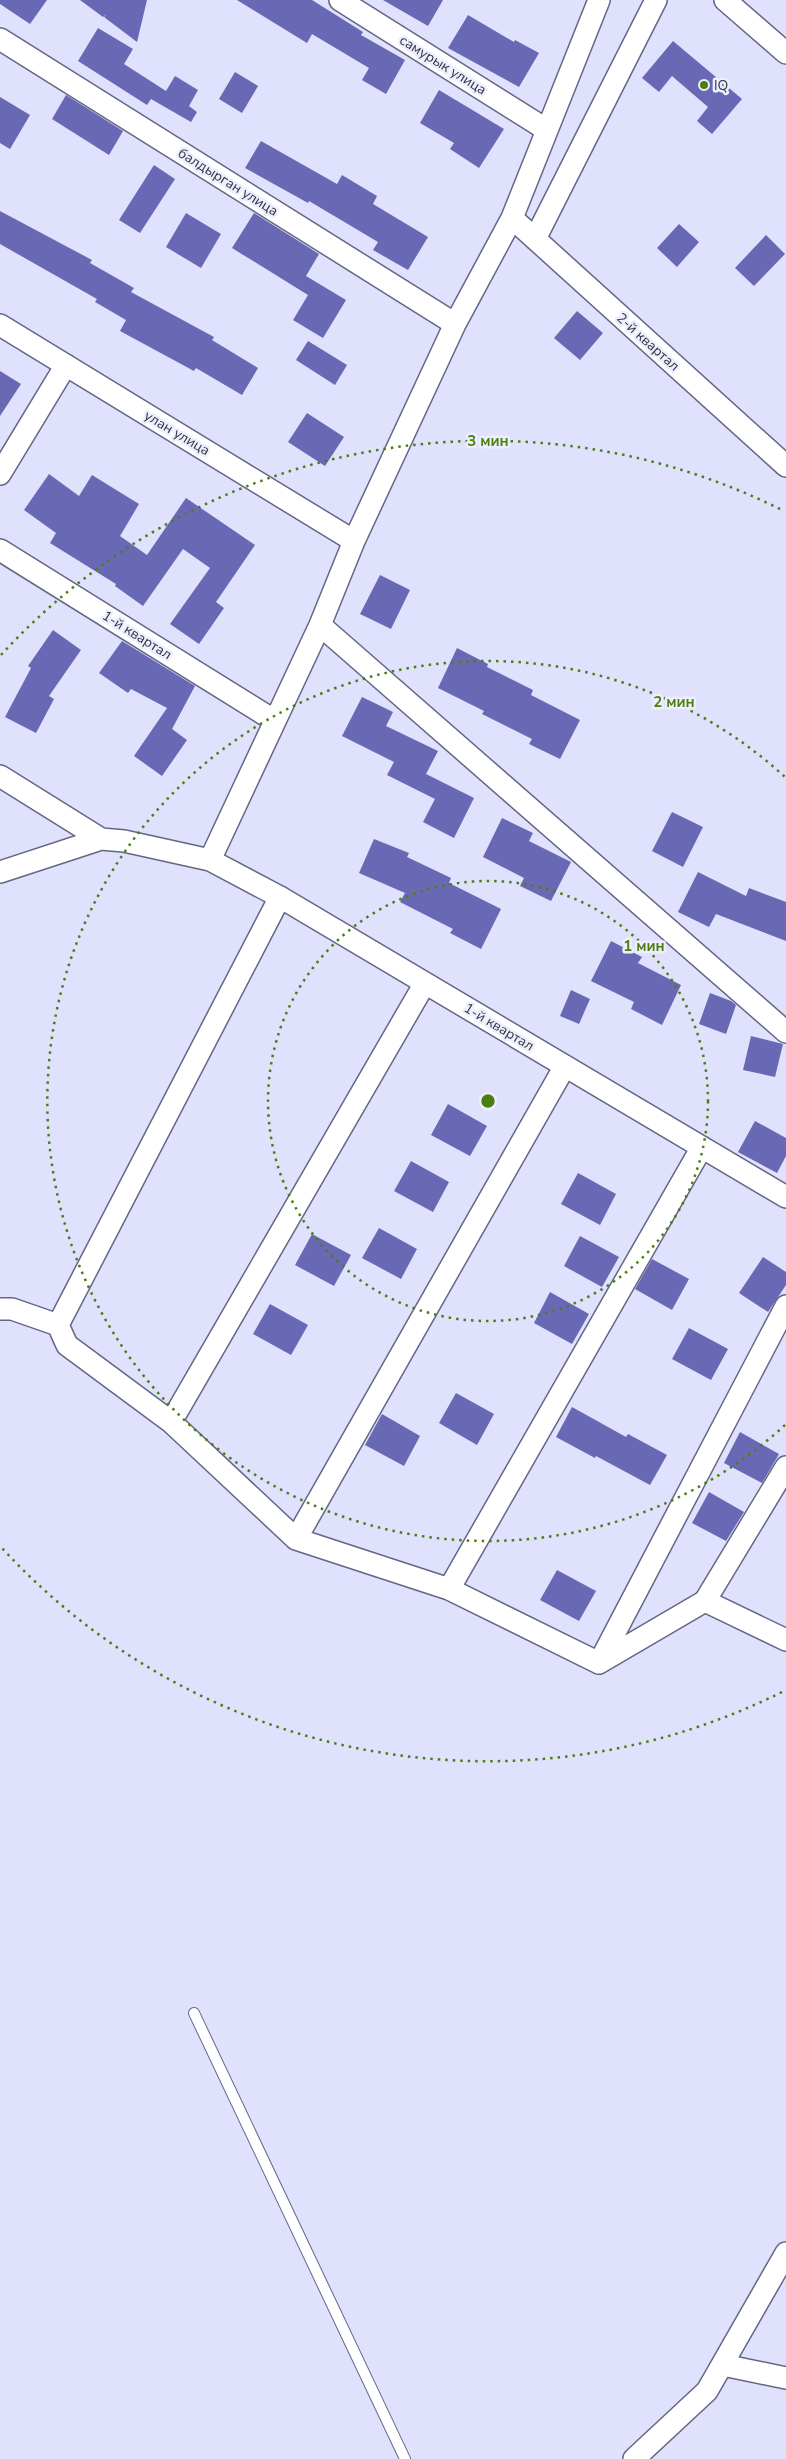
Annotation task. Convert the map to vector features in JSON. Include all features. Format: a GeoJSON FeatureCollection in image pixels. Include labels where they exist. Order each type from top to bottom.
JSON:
{"type":"FeatureCollection","features":[{"type":"Feature","properties":{"kind":"street","name":"самурык улица"},"geometry":{"type":"LineString","coordinates":[[340,0],[547,130]]}},
{"type":"Feature","properties":{"kind":"street"},"geometry":{"type":"LineString","coordinates":[[210,860],[320,625],[354,541],[455,324],[512,218],[600,0]]}},
{"type":"Feature","properties":{"kind":"street"},"geometry":{"type":"LineString","coordinates":[[535,239],[656,0]]}},
{"type":"Feature","properties":{"kind":"street"},"geometry":{"type":"LineString","coordinates":[[725,0],[786,54]]}},
{"type":"Feature","properties":{"kind":"street","name":"балдырган улица"},"geometry":{"type":"LineString","coordinates":[[0,39],[455,324]]}},
{"type":"Feature","properties":{"kind":"street","name":"2-й квартал"},"geometry":{"type":"LineString","coordinates":[[512,218],[786,466]]}},
{"type":"Feature","properties":{"kind":"street","name":"улан улица"},"geometry":{"type":"LineString","coordinates":[[0,325],[354,541]]}},
{"type":"Feature","properties":{"kind":"street"},"geometry":{"type":"LineString","coordinates":[[0,474],[66,365]]}},
{"type":"Feature","properties":{"kind":"street","name":"1-й квартал"},"geometry":{"type":"LineString","coordinates":[[0,550],[275,721]]}},
{"type":"Feature","properties":{"kind":"street"},"geometry":{"type":"LineString","coordinates":[[320,625],[786,1032]]}},
{"type":"Feature","properties":{"kind":"street"},"geometry":{"type":"LineString","coordinates":[[0,776],[101,840]]}},
{"type":"Feature","properties":{"kind":"street"},"geometry":{"type":"LineString","coordinates":[[0,872],[101,840]]}},
{"type":"Feature","properties":{"kind":"street","name":"1-й квартал"},"geometry":{"type":"LineString","coordinates":[[101,840],[124,841],[210,860],[280,897],[786,1197]]}},
{"type":"Feature","properties":{"kind":"street"},"geometry":{"type":"LineString","coordinates":[[58,1325],[280,897]]}},
{"type":"Feature","properties":{"kind":"street"},"geometry":{"type":"LineString","coordinates":[[171,1422],[425,983]]}},
{"type":"Feature","properties":{"kind":"street"},"geometry":{"type":"LineString","coordinates":[[296,1538],[565,1066]]}},
{"type":"Feature","properties":{"kind":"street"},"geometry":{"type":"LineString","coordinates":[[449,1589],[702,1147]]}},
{"type":"Feature","properties":{"kind":"street"},"geometry":{"type":"LineString","coordinates":[[599,1662],[786,1306]]}},
{"type":"Feature","properties":{"kind":"street"},"geometry":{"type":"LineString","coordinates":[[0,1309],[12,1309],[58,1325],[67,1344],[171,1422],[296,1538],[449,1589],[599,1662]]}},
{"type":"Feature","properties":{"kind":"street"},"geometry":{"type":"LineString","coordinates":[[599,1662],[705,1601],[786,1468]]}},
{"type":"Feature","properties":{"kind":"street"},"geometry":{"type":"LineString","coordinates":[[705,1601],[786,1640]]}},
{"type":"Feature","properties":{"kind":"street"},"geometry":{"type":"LineString","coordinates":[[637,2458],[707,2391],[786,2253]]}},
{"type":"Feature","properties":{"kind":"street"},"geometry":{"type":"LineString","coordinates":[[722,2365],[786,2378]]}},
{"type":"Feature","properties":{"kind":"lane"},"geometry":{"type":"LineString","coordinates":[[194,2013],[405,2459]]}},
{"type":"Feature","properties":{"kind":"building"},"geometry":{"type":"Polygon","coordinates":[[[0,0],[47,0],[30,24],[0,4],[0,0]]]}},
{"type":"Feature","properties":{"kind":"building"},"geometry":{"type":"Polygon","coordinates":[[[80,0],[147,0],[137,42],[104,17],[106,14],[103,17],[80,0]]]}},
{"type":"Feature","properties":{"kind":"building"},"geometry":{"type":"Polygon","coordinates":[[[237,0],[312,0],[363,32],[361,35],[405,60],[386,94],[362,80],[369,68],[312,34],[307,43],[237,0]]]}},
{"type":"Feature","properties":{"kind":"building"},"geometry":{"type":"Polygon","coordinates":[[[383,0],[443,0],[428,26],[383,0]]]}},
{"type":"Feature","properties":{"kind":"building"},"geometry":{"type":"Polygon","coordinates":[[[468,15],[514,42],[515,40],[539,53],[519,87],[448,48],[468,15]]]}},
{"type":"Feature","properties":{"kind":"building"},"geometry":{"type":"Polygon","coordinates":[[[98,28],[133,49],[124,64],[166,91],[175,76],[198,90],[189,106],[197,112],[191,122],[151,99],[147,105],[78,61],[98,28]]]}},
{"type":"Feature","properties":{"kind":"building","name":"IQ"},"geometry":{"type":"Polygon","coordinates":[[[673,41],[742,99],[712,134],[697,121],[708,107],[672,76],[659,92],[642,78],[673,41]]]}},
{"type":"Feature","properties":{"kind":"building"},"geometry":{"type":"Polygon","coordinates":[[[235,72],[258,86],[242,113],[219,99],[235,72]]]}},
{"type":"Feature","properties":{"kind":"building"},"geometry":{"type":"Polygon","coordinates":[[[439,90],[504,129],[479,168],[450,149],[454,143],[420,123],[439,90]]]}},
{"type":"Feature","properties":{"kind":"building"},"geometry":{"type":"Polygon","coordinates":[[[66,95],[123,131],[109,155],[52,119],[66,95]]]}},
{"type":"Feature","properties":{"kind":"building"},"geometry":{"type":"Polygon","coordinates":[[[0,97],[30,115],[10,149],[0,143],[0,97]]]}},
{"type":"Feature","properties":{"kind":"building"},"geometry":{"type":"Polygon","coordinates":[[[261,141],[337,184],[342,175],[377,196],[373,204],[428,237],[408,270],[373,250],[378,242],[309,201],[308,203],[245,168],[261,141]]]}},
{"type":"Feature","properties":{"kind":"building"},"geometry":{"type":"Polygon","coordinates":[[[154,165],[175,179],[140,233],[119,220],[154,165]]]}},
{"type":"Feature","properties":{"kind":"building"},"geometry":{"type":"Polygon","coordinates":[[[0,211],[92,260],[90,263],[134,288],[131,292],[214,337],[212,340],[258,368],[242,395],[196,368],[194,371],[120,331],[126,320],[95,302],[97,299],[0,244],[0,211]]]}},
{"type":"Feature","properties":{"kind":"building"},"geometry":{"type":"Polygon","coordinates":[[[186,213],[221,234],[201,268],[166,247],[186,213]]]}},
{"type":"Feature","properties":{"kind":"building"},"geometry":{"type":"Polygon","coordinates":[[[254,213],[319,254],[306,276],[346,300],[323,338],[293,320],[308,295],[232,248],[254,213]]]}},
{"type":"Feature","properties":{"kind":"building"},"geometry":{"type":"Polygon","coordinates":[[[679,224],[699,242],[677,267],[657,248],[679,224]]]}},
{"type":"Feature","properties":{"kind":"building"},"geometry":{"type":"Polygon","coordinates":[[[766,235],[785,254],[754,286],[735,268],[766,235]]]}},
{"type":"Feature","properties":{"kind":"building"},"geometry":{"type":"Polygon","coordinates":[[[577,311],[603,333],[580,360],[554,338],[577,311]]]}},
{"type":"Feature","properties":{"kind":"building"},"geometry":{"type":"Polygon","coordinates":[[[308,341],[347,365],[335,385],[296,360],[308,341]]]}},
{"type":"Feature","properties":{"kind":"building"},"geometry":{"type":"Polygon","coordinates":[[[0,371],[21,384],[0,416],[0,371]]]}},
{"type":"Feature","properties":{"kind":"building"},"geometry":{"type":"Polygon","coordinates":[[[307,413],[344,437],[325,466],[288,442],[307,413]]]}},
{"type":"Feature","properties":{"kind":"building"},"geometry":{"type":"Polygon","coordinates":[[[49,474],[79,496],[92,475],[139,504],[120,536],[147,555],[186,498],[255,545],[216,602],[224,608],[199,644],[170,624],[210,568],[183,549],[143,606],[115,586],[116,584],[50,543],[56,533],[24,510],[49,474]]]}},
{"type":"Feature","properties":{"kind":"building"},"geometry":{"type":"Polygon","coordinates":[[[380,575],[410,590],[391,629],[360,614],[380,575]]]}},
{"type":"Feature","properties":{"kind":"building"},"geometry":{"type":"Polygon","coordinates":[[[53,630],[81,650],[49,696],[54,699],[36,733],[5,717],[31,668],[28,666],[53,630]]]}},
{"type":"Feature","properties":{"kind":"building"},"geometry":{"type":"Polygon","coordinates":[[[122,641],[195,686],[172,729],[187,740],[162,776],[134,756],[167,708],[131,689],[128,693],[99,673],[122,641]]]}},
{"type":"Feature","properties":{"kind":"building"},"geometry":{"type":"Polygon","coordinates":[[[457,648],[488,664],[487,667],[533,690],[531,695],[580,720],[560,759],[529,744],[532,739],[482,714],[484,711],[438,688],[457,648]]]}},
{"type":"Feature","properties":{"kind":"building"},"geometry":{"type":"Polygon","coordinates":[[[362,697],[393,712],[386,726],[438,751],[426,774],[474,798],[454,838],[423,822],[435,799],[387,775],[394,762],[342,736],[362,697]]]}},
{"type":"Feature","properties":{"kind":"building"},"geometry":{"type":"Polygon","coordinates":[[[672,812],[703,827],[683,867],[652,851],[672,812]]]}},
{"type":"Feature","properties":{"kind":"building"},"geometry":{"type":"Polygon","coordinates":[[[502,818],[533,833],[529,841],[571,862],[551,901],[520,886],[524,878],[483,857],[502,818]]]}},
{"type":"Feature","properties":{"kind":"building"},"geometry":{"type":"Polygon","coordinates":[[[374,839],[409,853],[407,857],[451,878],[449,883],[501,909],[481,949],[450,933],[453,929],[400,902],[405,893],[359,873],[374,839]]]}},
{"type":"Feature","properties":{"kind":"building"},"geometry":{"type":"Polygon","coordinates":[[[698,872],[746,896],[749,888],[786,902],[786,941],[716,914],[709,927],[678,912],[698,872]]]}},
{"type":"Feature","properties":{"kind":"building"},"geometry":{"type":"Polygon","coordinates":[[[611,941],[642,957],[638,963],[681,985],[662,1025],[631,1009],[634,1002],[591,981],[611,941]]]}},
{"type":"Feature","properties":{"kind":"building"},"geometry":{"type":"Polygon","coordinates":[[[571,990],[590,999],[579,1024],[560,1016],[571,990]]]}},
{"type":"Feature","properties":{"kind":"building"},"geometry":{"type":"Polygon","coordinates":[[[710,993],[731,1001],[736,1005],[726,1034],[699,1024],[710,993]]]}},
{"type":"Feature","properties":{"kind":"building"},"geometry":{"type":"Polygon","coordinates":[[[751,1036],[783,1044],[775,1077],[743,1070],[751,1036]]]}},
{"type":"Feature","properties":{"kind":"building"},"geometry":{"type":"Polygon","coordinates":[[[448,1104],[487,1126],[470,1156],[431,1135],[448,1104]]]}},
{"type":"Feature","properties":{"kind":"building"},"geometry":{"type":"Polygon","coordinates":[[[755,1121],[786,1138],[786,1156],[777,1173],[738,1152],[755,1121]]]}},
{"type":"Feature","properties":{"kind":"building"},"geometry":{"type":"Polygon","coordinates":[[[411,1161],[449,1182],[433,1212],[394,1191],[411,1161]]]}},
{"type":"Feature","properties":{"kind":"building"},"geometry":{"type":"Polygon","coordinates":[[[578,1173],[616,1194],[600,1225],[561,1204],[578,1173]]]}},
{"type":"Feature","properties":{"kind":"building"},"geometry":{"type":"Polygon","coordinates":[[[379,1228],[417,1249],[401,1279],[362,1258],[379,1228]]]}},
{"type":"Feature","properties":{"kind":"building"},"geometry":{"type":"Polygon","coordinates":[[[312,1234],[351,1255],[334,1286],[295,1265],[312,1234]]]}},
{"type":"Feature","properties":{"kind":"building"},"geometry":{"type":"Polygon","coordinates":[[[580,1236],[619,1257],[602,1287],[564,1266],[580,1236]]]}},
{"type":"Feature","properties":{"kind":"building"},"geometry":{"type":"Polygon","coordinates":[[[763,1257],[786,1272],[786,1285],[768,1312],[739,1293],[763,1257]]]}},
{"type":"Feature","properties":{"kind":"building"},"geometry":{"type":"Polygon","coordinates":[[[652,1259],[689,1279],[672,1310],[635,1289],[652,1259]]]}},
{"type":"Feature","properties":{"kind":"building"},"geometry":{"type":"Polygon","coordinates":[[[550,1292],[589,1314],[572,1344],[534,1323],[550,1292]]]}},
{"type":"Feature","properties":{"kind":"building"},"geometry":{"type":"Polygon","coordinates":[[[270,1304],[308,1325],[291,1355],[253,1334],[270,1304]]]}},
{"type":"Feature","properties":{"kind":"building"},"geometry":{"type":"Polygon","coordinates":[[[689,1328],[728,1349],[711,1380],[672,1359],[689,1328]]]}},
{"type":"Feature","properties":{"kind":"building"},"geometry":{"type":"Polygon","coordinates":[[[456,1393],[494,1414],[477,1445],[439,1423],[456,1393]]]}},
{"type":"Feature","properties":{"kind":"building"},"geometry":{"type":"Polygon","coordinates":[[[572,1407],[626,1437],[628,1434],[667,1455],[650,1485],[556,1437],[572,1407]]]}},
{"type":"Feature","properties":{"kind":"building"},"geometry":{"type":"Polygon","coordinates":[[[382,1414],[420,1436],[404,1466],[365,1445],[382,1414]]]}},
{"type":"Feature","properties":{"kind":"building"},"geometry":{"type":"Polygon","coordinates":[[[740,1432],[779,1454],[762,1483],[724,1463],[740,1432]]]}},
{"type":"Feature","properties":{"kind":"building"},"geometry":{"type":"Polygon","coordinates":[[[709,1492],[744,1512],[726,1541],[692,1523],[709,1492]]]}},
{"type":"Feature","properties":{"kind":"building"},"geometry":{"type":"Polygon","coordinates":[[[557,1570],[596,1591],[579,1621],[540,1600],[557,1570]]]}},
{"type":"Feature","properties":{"kind":"place","name":"IQ"},"geometry":{"type":"Point","coordinates":[704,85]}}]}
